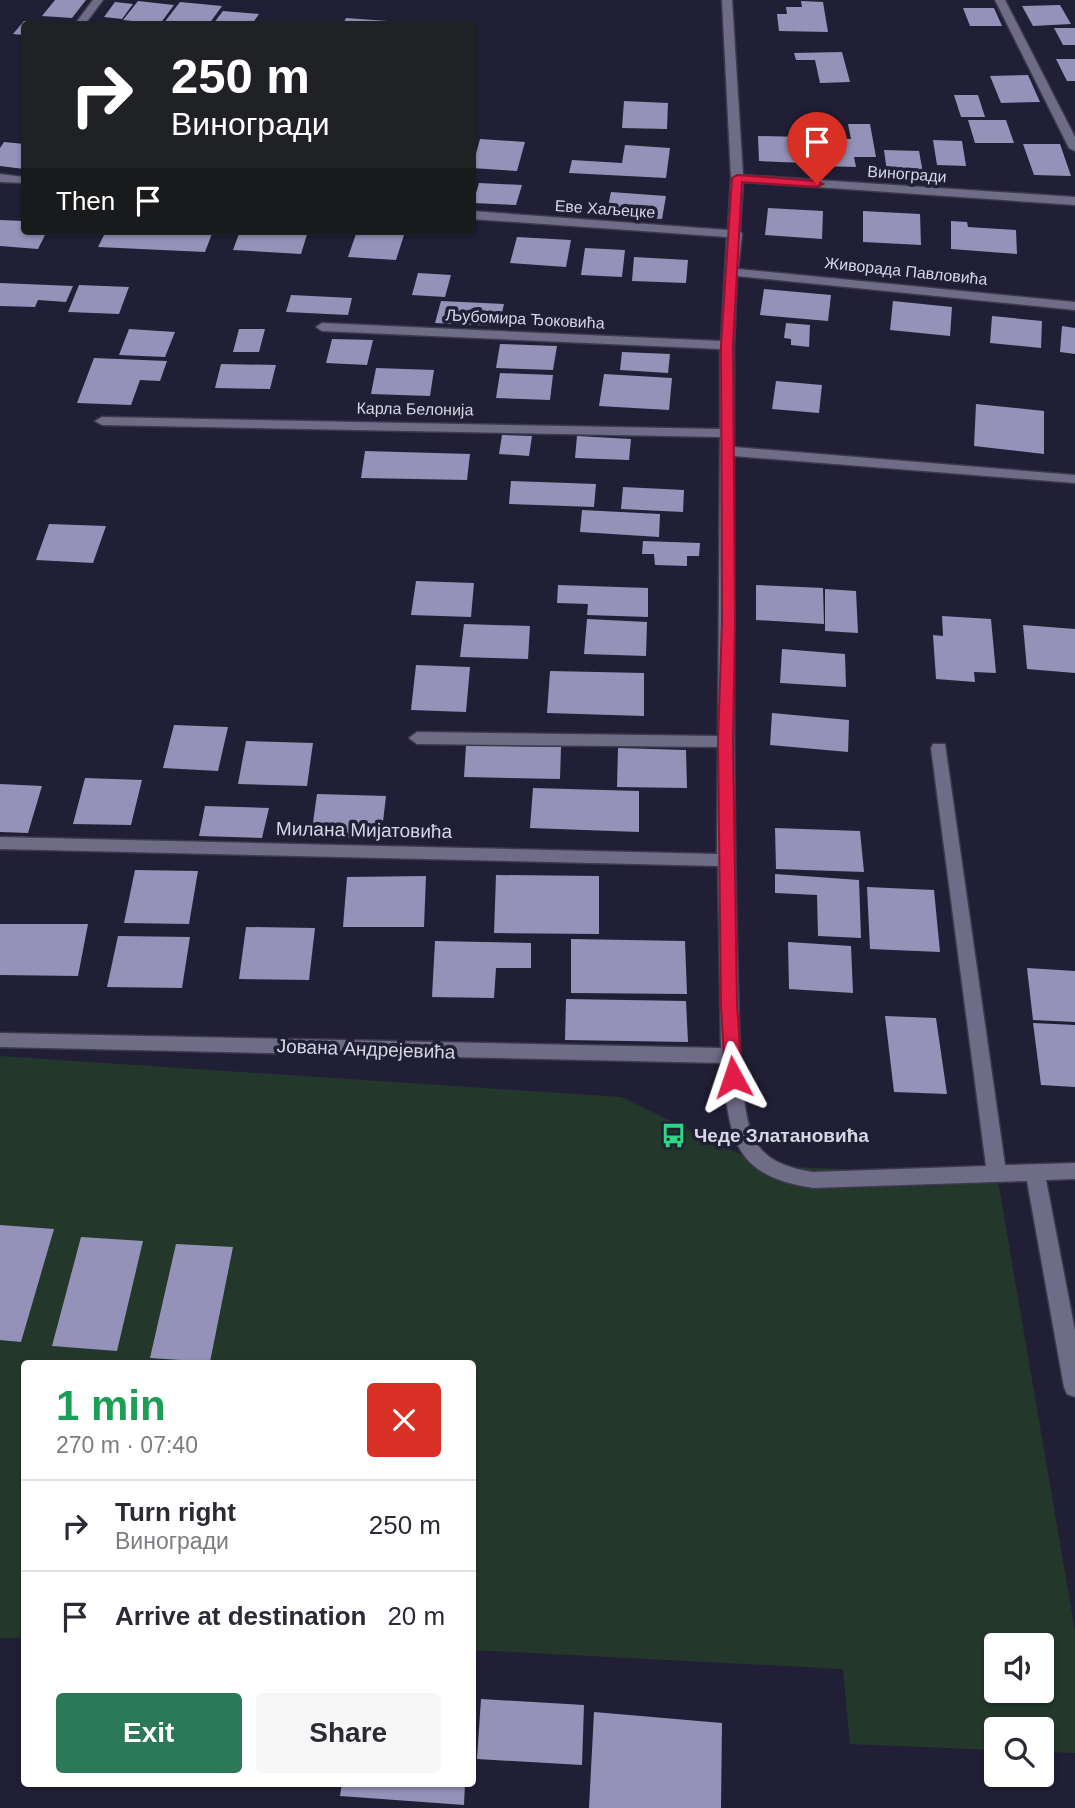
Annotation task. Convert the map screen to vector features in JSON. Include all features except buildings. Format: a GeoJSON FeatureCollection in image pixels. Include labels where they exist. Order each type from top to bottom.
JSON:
{"type":"FeatureCollection","features":[{"type":"Feature","properties":{"kind":"street"},"geometry":{"type":"LineString","coordinates":[[82,21],[98,0]]}},
{"type":"Feature","properties":{"kind":"street"},"geometry":{"type":"LineString","coordinates":[[727,0],[737,178],[734,272],[727,345],[729,622],[725,742],[726,860],[731,1056],[738,1119],[745,1143],[765,1166],[792,1177],[813,1180],[1075,1171]]}},
{"type":"Feature","properties":{"kind":"street"},"geometry":{"type":"LineString","coordinates":[[1000,0],[1075,148]]}},
{"type":"Feature","properties":{"kind":"street"},"geometry":{"type":"LineString","coordinates":[[0,178],[21,180]]}},
{"type":"Feature","properties":{"kind":"street","name":"Виногради"},"geometry":{"type":"LineString","coordinates":[[737,178],[1075,201]]}},
{"type":"Feature","properties":{"kind":"street","name":"Еве Хаљецке"},"geometry":{"type":"LineString","coordinates":[[476,215],[736,233]]}},
{"type":"Feature","properties":{"kind":"street","name":"Живорада Павловића"},"geometry":{"type":"LineString","coordinates":[[734,272],[1075,306]]}},
{"type":"Feature","properties":{"kind":"street","name":"Љубомира Ђоковића"},"geometry":{"type":"LineString","coordinates":[[322,327],[727,345]]}},
{"type":"Feature","properties":{"kind":"street","name":"Карла Белонија"},"geometry":{"type":"LineString","coordinates":[[102,421],[727,433]]}},
{"type":"Feature","properties":{"kind":"street"},"geometry":{"type":"LineString","coordinates":[[727,451],[1075,479]]}},
{"type":"Feature","properties":{"kind":"street"},"geometry":{"type":"LineString","coordinates":[[417,738],[725,742]]}},
{"type":"Feature","properties":{"kind":"street"},"geometry":{"type":"LineString","coordinates":[[939,748],[997,1175]]}},
{"type":"Feature","properties":{"kind":"street","name":"Милана Мијатовића"},"geometry":{"type":"LineString","coordinates":[[0,844],[726,860]]}},
{"type":"Feature","properties":{"kind":"street","name":"Јована Андрејевића"},"geometry":{"type":"LineString","coordinates":[[0,1040],[731,1056]]}},
{"type":"Feature","properties":{"kind":"street"},"geometry":{"type":"LineString","coordinates":[[1035,1173],[1075,1387]]}},
{"type":"Feature","properties":{"kind":"green space"},"geometry":{"type":"Polygon","coordinates":[[[0,1056],[621,1097],[765,1166],[997,1175],[1075,1631],[1075,1753],[1054,1752],[1054,1717],[984,1717],[984,1750],[850,1744],[843,1669],[476,1650],[476,1360],[21,1360],[21,1638],[0,1638],[0,1056]]]}},
{"type":"Feature","properties":{"kind":"place","name":"Чеде Златановића"},"geometry":{"type":"Point","coordinates":[674,1135]}},
{"type":"Feature","properties":{"kind":"route"},"geometry":{"type":"LineString","coordinates":[[733,1077],[729,1004],[725,742],[729,622],[727,345],[734,272],[737,178],[817,184]]}}]}
